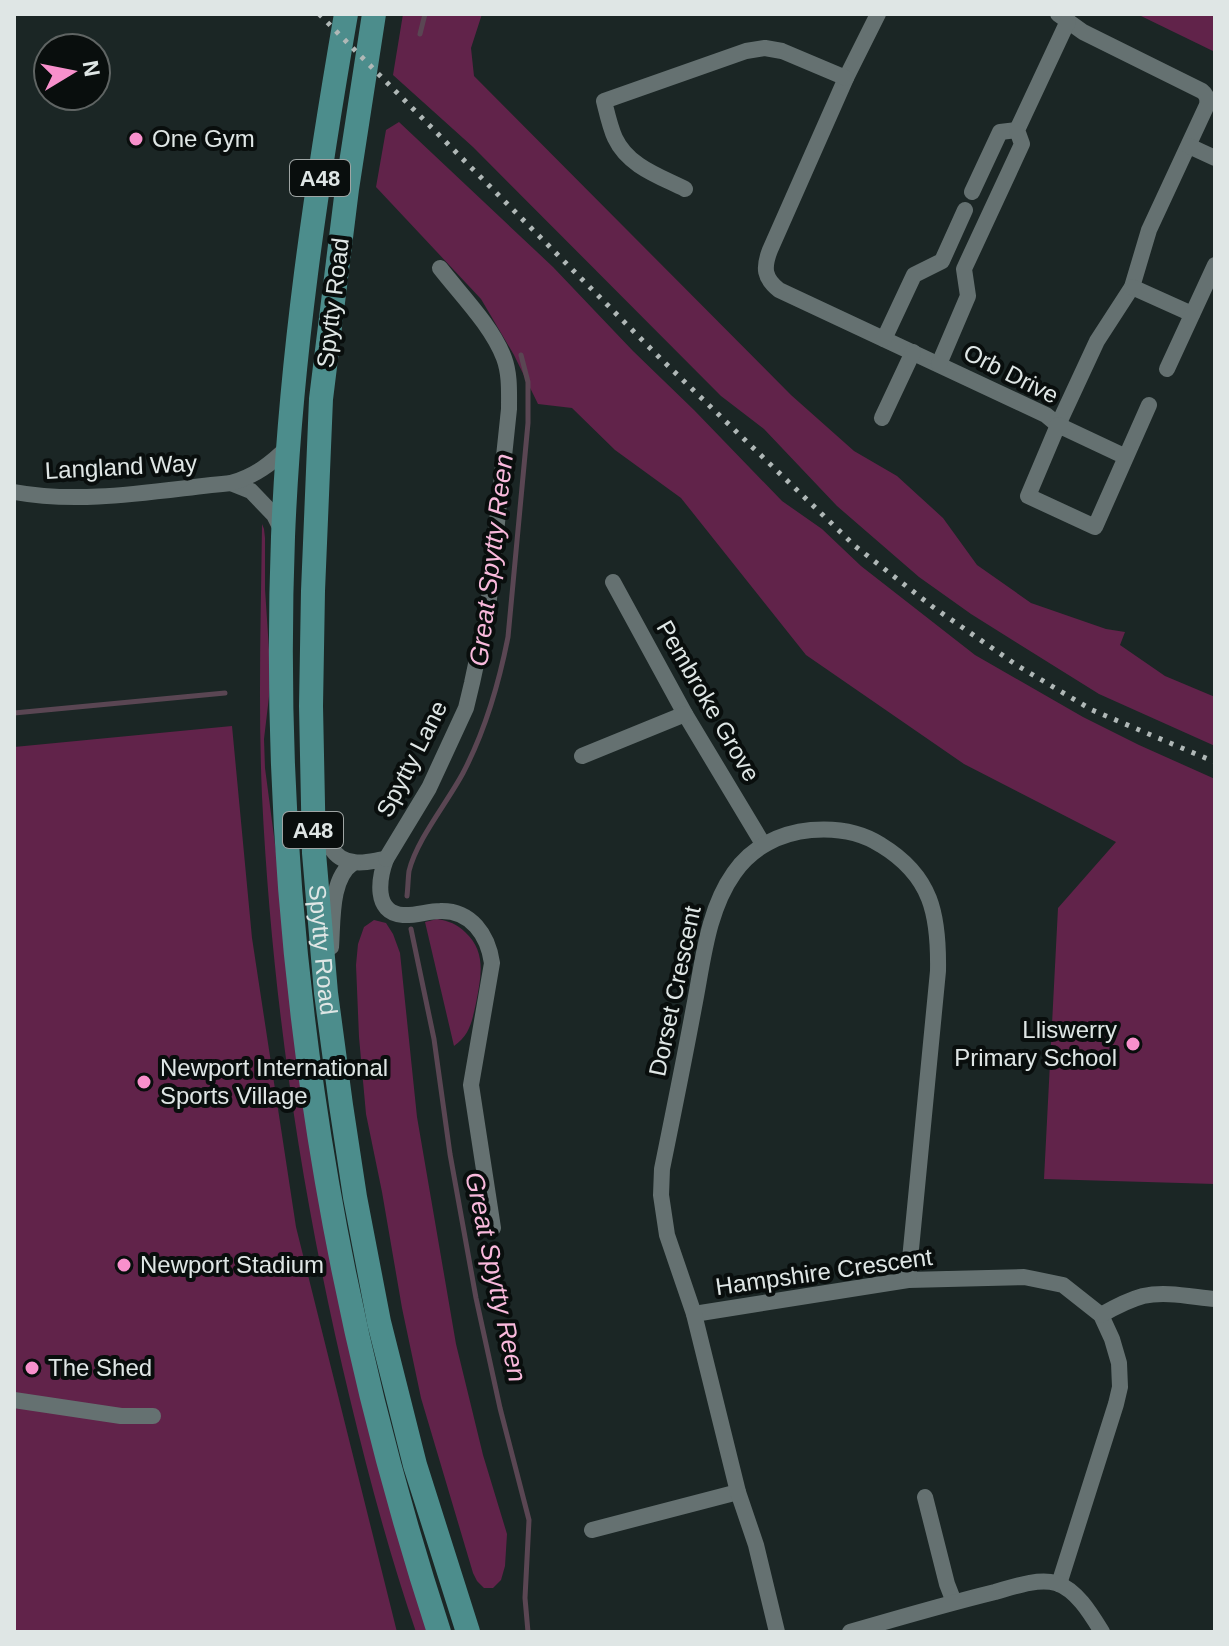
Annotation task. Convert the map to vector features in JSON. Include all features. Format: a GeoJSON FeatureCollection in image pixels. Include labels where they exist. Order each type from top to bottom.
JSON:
{"type":"FeatureCollection","features":[{"type":"Feature","properties":{"kind":"main road","name":"Spytty Road"},"geometry":{"type":"LineString","coordinates":[[346,14],[298,342],[289,446],[281,597],[285,799],[298,986],[320,1151],[352,1317],[382,1442],[439,1632]]}},
{"type":"Feature","properties":{"kind":"main road","name":"Spytty Road"},"geometry":{"type":"LineString","coordinates":[[374,14],[347,189],[321,399],[311,706],[314,853],[326,993],[355,1197],[379,1322],[415,1465],[468,1632]]}},
{"type":"Feature","properties":{"kind":"street","name":"Orb Drive"},"geometry":{"type":"LineString","coordinates":[[878,14],[846,78],[770,250],[765,274],[779,290],[1046,415],[1058,425],[1097,341],[1132,287],[1149,230],[1208,99],[1206,94],[1083,32],[1063,18]]}},
{"type":"Feature","properties":{"kind":"street"},"geometry":{"type":"LineString","coordinates":[[939,364],[968,296],[964,269],[1022,144],[1017,130],[1063,18]]}},
{"type":"Feature","properties":{"kind":"street"},"geometry":{"type":"LineString","coordinates":[[685,189],[650,172],[623,153],[614,136],[604,101],[746,51],[765,48],[782,51],[846,78]]}},
{"type":"Feature","properties":{"kind":"street"},"geometry":{"type":"LineString","coordinates":[[972,192],[1000,132],[1017,130]]}},
{"type":"Feature","properties":{"kind":"street"},"geometry":{"type":"LineString","coordinates":[[1189,146],[1215,158]]}},
{"type":"Feature","properties":{"kind":"street"},"geometry":{"type":"LineString","coordinates":[[884,339],[914,275],[942,261],[965,210]]}},
{"type":"Feature","properties":{"kind":"street"},"geometry":{"type":"LineString","coordinates":[[1167,369],[1215,265]]}},
{"type":"Feature","properties":{"kind":"street","name":"Spytty Lane"},"geometry":{"type":"LineString","coordinates":[[440,268],[486,328],[505,360],[509,409],[488,608],[466,708],[429,788],[386,859],[379,886],[381,899],[395,914],[437,911],[459,914],[471,920],[479,928],[490,950],[492,963],[471,1085],[493,1228]]}},
{"type":"Feature","properties":{"kind":"street"},"geometry":{"type":"LineString","coordinates":[[1132,287],[1192,314]]}},
{"type":"Feature","properties":{"kind":"street"},"geometry":{"type":"LineString","coordinates":[[882,418],[913,352]]}},
{"type":"Feature","properties":{"kind":"street"},"geometry":{"type":"LineString","coordinates":[[1126,457],[1058,425],[1028,496],[1095,527],[1126,457],[1149,405]]}},
{"type":"Feature","properties":{"kind":"street","name":"Langland Way"},"geometry":{"type":"LineString","coordinates":[[14,492],[40,497],[78,498],[231,483],[250,477],[289,446]]}},
{"type":"Feature","properties":{"kind":"street","name":"Langland Way"},"geometry":{"type":"LineString","coordinates":[[231,483],[251,491],[274,515],[283,533]]}},
{"type":"Feature","properties":{"kind":"street","name":"Pembroke Grove"},"geometry":{"type":"LineString","coordinates":[[613,582],[685,714],[763,844]]}},
{"type":"Feature","properties":{"kind":"street"},"geometry":{"type":"LineString","coordinates":[[311,706],[316,784],[324,830],[331,849],[353,863]]}},
{"type":"Feature","properties":{"kind":"street"},"geometry":{"type":"LineString","coordinates":[[582,756],[685,714]]}},
{"type":"Feature","properties":{"kind":"street","name":"Dorset Crescent"},"geometry":{"type":"LineString","coordinates":[[777,1632],[694,1314],[667,1235],[661,1195],[662,1169],[711,920],[734,872],[763,844],[785,835],[828,828],[854,833],[881,844],[924,884],[935,914],[938,971],[908,1280]]}},
{"type":"Feature","properties":{"kind":"street"},"geometry":{"type":"LineString","coordinates":[[326,993],[336,893],[342,874],[353,863],[386,859]]}},
{"type":"Feature","properties":{"kind":"street","name":"Hampshire Crescent"},"geometry":{"type":"LineString","coordinates":[[694,1314],[908,1280],[1024,1277],[1063,1285],[1101,1315],[1119,1363],[1120,1387],[1059,1584]]}},
{"type":"Feature","properties":{"kind":"street"},"geometry":{"type":"LineString","coordinates":[[1101,1315],[1126,1301],[1147,1295],[1215,1299]]}},
{"type":"Feature","properties":{"kind":"street"},"geometry":{"type":"LineString","coordinates":[[22,1401],[121,1416],[153,1416]]}},
{"type":"Feature","properties":{"kind":"street"},"geometry":{"type":"LineString","coordinates":[[592,1530],[738,1492]]}},
{"type":"Feature","properties":{"kind":"street"},"geometry":{"type":"LineString","coordinates":[[925,1497],[954,1602]]}},
{"type":"Feature","properties":{"kind":"street"},"geometry":{"type":"LineString","coordinates":[[850,1632],[954,1602],[1046,1581],[1059,1584],[1073,1594],[1102,1632]]}},
{"type":"Feature","properties":{"kind":"shaded area"},"geometry":{"type":"Polygon","coordinates":[[[403,14],[482,14],[471,48],[474,76],[791,395],[854,451],[897,476],[943,518],[977,565],[1031,603],[1106,629],[1125,632],[1120,645],[1165,676],[1215,697],[1215,746],[1099,694],[971,614],[919,577],[837,506],[764,429],[721,396],[473,147],[393,75],[403,14]]]}},
{"type":"Feature","properties":{"kind":"shaded area"},"geometry":{"type":"Polygon","coordinates":[[[1137,14],[1215,14],[1215,52],[1141,16],[1137,14]]]}},
{"type":"Feature","properties":{"kind":"shaded area"},"geometry":{"type":"Polygon","coordinates":[[[399,122],[553,267],[782,501],[822,529],[861,566],[975,655],[1083,717],[1215,779],[1215,1184],[1044,1179],[1058,908],[1116,842],[964,764],[806,655],[681,498],[615,450],[572,408],[538,404],[481,299],[376,187],[386,130],[399,122]]]}},
{"type":"Feature","properties":{"kind":"shaded area"},"geometry":{"type":"Polygon","coordinates":[[[262,524],[271,680],[264,739],[265,768],[290,984],[429,1632],[416,1632],[365,1458],[317,1250],[292,1100],[273,948],[262,796],[262,524]]]}},
{"type":"Feature","properties":{"kind":"shaded area","name":"Newport International Sports Village"},"geometry":{"type":"Polygon","coordinates":[[[232,726],[252,938],[296,1227],[397,1632],[14,1632],[14,747],[232,726]]]}},
{"type":"Feature","properties":{"kind":"shaded area"},"geometry":{"type":"Polygon","coordinates":[[[437,919],[462,929],[477,948],[481,965],[472,1022],[464,1037],[454,1046],[425,922],[437,919]]]}},
{"type":"Feature","properties":{"kind":"shaded area"},"geometry":{"type":"Polygon","coordinates":[[[374,920],[386,923],[400,953],[417,1117],[456,1344],[483,1455],[507,1534],[505,1566],[501,1580],[493,1588],[484,1588],[473,1573],[421,1398],[366,1114],[356,965],[364,927],[374,920]]]}},
{"type":"Feature","properties":{"kind":"waterway"},"geometry":{"type":"LineString","coordinates":[[420,34],[425,14]]}},
{"type":"Feature","properties":{"kind":"waterway","name":"Great Spytty Reen"},"geometry":{"type":"LineString","coordinates":[[407,896],[413,859],[478,740],[508,637],[528,423],[528,382],[521,355]]}},
{"type":"Feature","properties":{"kind":"waterway"},"geometry":{"type":"LineString","coordinates":[[14,713],[225,693]]}},
{"type":"Feature","properties":{"kind":"waterway","name":"Great Spytty Reen"},"geometry":{"type":"LineString","coordinates":[[411,929],[434,1039],[450,1154],[476,1298],[529,1520],[525,1598],[528,1632]]}},
{"type":"Feature","properties":{"kind":"railway"},"geometry":{"type":"LineString","coordinates":[[319,14],[661,359],[855,546],[933,607],[1018,666],[1092,710],[1215,762]]}},
{"type":"Feature","properties":{"kind":"place","name":"One Gym"},"geometry":{"type":"Point","coordinates":[136,139]}},
{"type":"Feature","properties":{"kind":"place","name":"Lliswerry Primary School"},"geometry":{"type":"Point","coordinates":[1133,1044]}},
{"type":"Feature","properties":{"kind":"place","name":"Newport International Sports Village"},"geometry":{"type":"Point","coordinates":[144,1082]}},
{"type":"Feature","properties":{"kind":"place","name":"Newport Stadium"},"geometry":{"type":"Point","coordinates":[124,1265]}},
{"type":"Feature","properties":{"kind":"place","name":"The Shed"},"geometry":{"type":"Point","coordinates":[32,1368]}}]}
